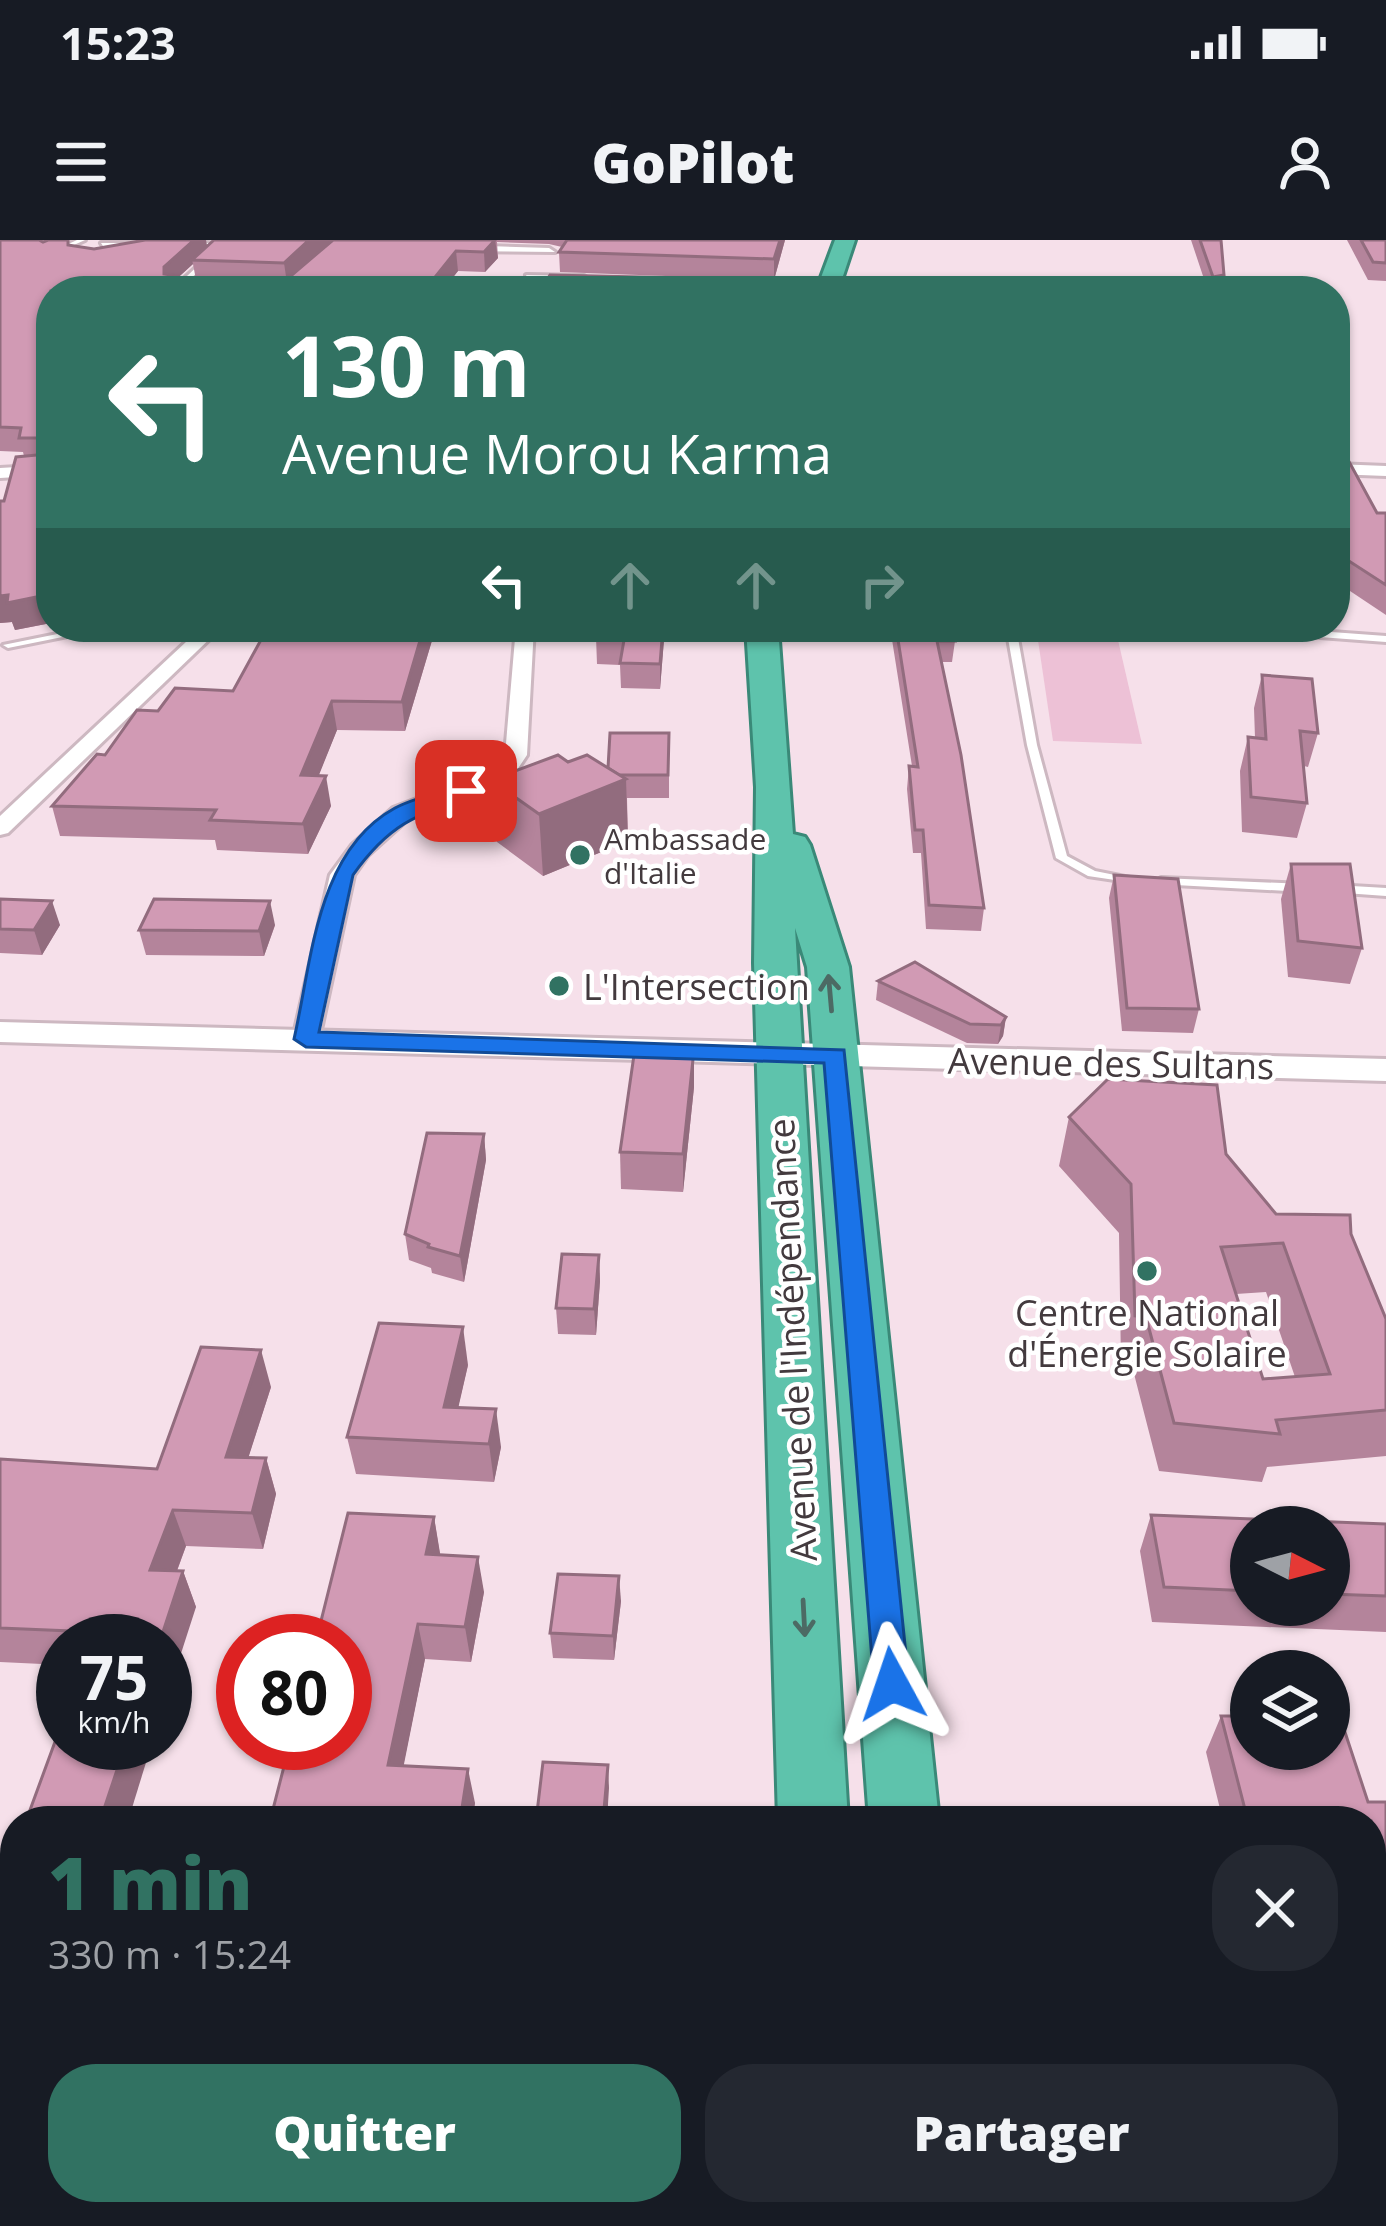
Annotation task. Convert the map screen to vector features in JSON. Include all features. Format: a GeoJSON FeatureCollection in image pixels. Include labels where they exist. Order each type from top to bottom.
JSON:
{"type":"FeatureCollection","features":[{"type":"Feature","properties":{"kind":"highway"},"geometry":{"type":"LineString","coordinates":[[833,276],[845,240]]}},
{"type":"Feature","properties":{"kind":"highway","name":"Avenue de l'Indépendance"},"geometry":{"type":"LineString","coordinates":[[763,642],[774,787],[779,1054],[812,1806]]}},
{"type":"Feature","properties":{"kind":"highway","name":"Avenue de l'Indépendance"},"geometry":{"type":"LineString","coordinates":[[774,787],[828,967],[903,1806]]}},
{"type":"Feature","properties":{"kind":"street"},"geometry":{"type":"LineString","coordinates":[[532,276],[559,240]]}},
{"type":"Feature","properties":{"kind":"street"},"geometry":{"type":"LineString","coordinates":[[433,248],[549,253]]}},
{"type":"Feature","properties":{"kind":"street"},"geometry":{"type":"LineString","coordinates":[[1350,470],[1386,471]]}},
{"type":"Feature","properties":{"kind":"street"},"geometry":{"type":"LineString","coordinates":[[0,472],[36,471]]}},
{"type":"Feature","properties":{"kind":"street"},"geometry":{"type":"LineString","coordinates":[[0,828],[197,642]]}},
{"type":"Feature","properties":{"kind":"street"},"geometry":{"type":"LineString","coordinates":[[306,1039],[342,875],[360,850],[401,813],[503,774],[516,755],[524,642]]}},
{"type":"Feature","properties":{"kind":"street","name":"Avenue des Sultans"},"geometry":{"type":"LineString","coordinates":[[0,1032],[1386,1070]]}},
{"type":"Feature","properties":{"kind":"lane"},"geometry":{"type":"LineString","coordinates":[[44,256],[82,240]]}},
{"type":"Feature","properties":{"kind":"lane"},"geometry":{"type":"LineString","coordinates":[[86,250],[107,242],[160,244]]}},
{"type":"Feature","properties":{"kind":"lane"},"geometry":{"type":"LineString","coordinates":[[175,243],[224,244],[191,276]]}},
{"type":"Feature","properties":{"kind":"lane"},"geometry":{"type":"LineString","coordinates":[[1350,636],[1386,639]]}},
{"type":"Feature","properties":{"kind":"lane"},"geometry":{"type":"LineString","coordinates":[[8,645],[36,640]]}},
{"type":"Feature","properties":{"kind":"lane"},"geometry":{"type":"LineString","coordinates":[[1014,642],[1032,746],[1062,858],[1076,868],[1131,880],[1386,892]]}},
{"type":"Feature","properties":{"kind":"shaded area"},"geometry":{"type":"Polygon","coordinates":[[[1038,642],[1118,642],[1142,744],[1053,741],[1038,642]]]}},
{"type":"Feature","properties":{"kind":"building"},"geometry":{"type":"Polygon","coordinates":[[[0,240],[68,240],[68,245],[94,249],[145,240],[194,240],[164,267],[164,274],[170,276],[36,276],[36,438],[19,438],[21,428],[0,427],[0,240]]]}},
{"type":"Feature","properties":{"kind":"building"},"geometry":{"type":"Polygon","coordinates":[[[214,240],[309,240],[284,263],[192,260],[214,240]]]}},
{"type":"Feature","properties":{"kind":"building"},"geometry":{"type":"Polygon","coordinates":[[[333,240],[495,240],[484,252],[456,251],[436,276],[291,276],[333,240]]]}},
{"type":"Feature","properties":{"kind":"building"},"geometry":{"type":"Polygon","coordinates":[[[567,240],[780,240],[774,259],[559,252],[567,240]]]}},
{"type":"Feature","properties":{"kind":"building"},"geometry":{"type":"Polygon","coordinates":[[[1200,240],[1221,240],[1224,275],[1213,276],[1200,240]]]}},
{"type":"Feature","properties":{"kind":"building"},"geometry":{"type":"Polygon","coordinates":[[[1361,240],[1386,240],[1386,263],[1373,262],[1361,240]]]}},
{"type":"Feature","properties":{"kind":"building"},"geometry":{"type":"Polygon","coordinates":[[[36,455],[36,597],[7,603],[8,595],[0,596],[0,501],[4,501],[16,457],[36,455]]]}},
{"type":"Feature","properties":{"kind":"building"},"geometry":{"type":"Polygon","coordinates":[[[1350,463],[1377,513],[1386,513],[1386,585],[1350,562],[1350,463]]]}},
{"type":"Feature","properties":{"kind":"building"},"geometry":{"type":"Polygon","coordinates":[[[260,642],[420,642],[402,702],[332,701],[301,775],[326,776],[303,824],[210,820],[216,810],[52,806],[97,754],[105,755],[137,710],[158,711],[175,688],[233,691],[260,642]]]}},
{"type":"Feature","properties":{"kind":"building"},"geometry":{"type":"Polygon","coordinates":[[[624,642],[662,642],[660,664],[620,663],[624,642]]]}},
{"type":"Feature","properties":{"kind":"building"},"geometry":{"type":"Polygon","coordinates":[[[898,642],[937,642],[961,755],[984,908],[929,905],[923,830],[915,830],[909,766],[918,767],[898,642]]]}},
{"type":"Feature","properties":{"kind":"building"},"geometry":{"type":"Polygon","coordinates":[[[1262,675],[1312,679],[1318,733],[1300,731],[1307,803],[1251,797],[1248,737],[1266,739],[1262,675]]]}},
{"type":"Feature","properties":{"kind":"building"},"geometry":{"type":"Polygon","coordinates":[[[610,733],[669,733],[668,775],[619,775],[608,768],[610,733]]]}},
{"type":"Feature","properties":{"kind":"building"},"geometry":{"type":"Polygon","coordinates":[[[558,755],[568,762],[587,755],[626,779],[539,814],[491,780],[558,755]]]}},
{"type":"Feature","properties":{"kind":"building"},"geometry":{"type":"Polygon","coordinates":[[[1291,864],[1350,864],[1362,948],[1298,941],[1291,864]]]}},
{"type":"Feature","properties":{"kind":"building"},"geometry":{"type":"Polygon","coordinates":[[[1114,875],[1178,879],[1199,1009],[1127,1008],[1114,875]]]}},
{"type":"Feature","properties":{"kind":"building"},"geometry":{"type":"Polygon","coordinates":[[[0,899],[52,901],[34,930],[0,929],[0,899]]]}},
{"type":"Feature","properties":{"kind":"building"},"geometry":{"type":"Polygon","coordinates":[[[154,899],[270,901],[259,931],[139,930],[154,899]]]}},
{"type":"Feature","properties":{"kind":"building"},"geometry":{"type":"Polygon","coordinates":[[[915,962],[1006,1017],[1001,1025],[970,1024],[878,981],[915,962]]]}},
{"type":"Feature","properties":{"kind":"building"},"geometry":{"type":"Polygon","coordinates":[[[635,1048],[694,1050],[683,1154],[620,1152],[635,1048]]]}},
{"type":"Feature","properties":{"kind":"building"},"geometry":{"type":"Polygon","coordinates":[[[1108,1079],[1217,1085],[1226,1154],[1276,1214],[1350,1215],[1351,1234],[1386,1319],[1386,1410],[1276,1420],[1280,1434],[1174,1423],[1146,1317],[1135,1316],[1131,1184],[1069,1117],[1108,1079]],[[1283,1243],[1221,1247],[1263,1379],[1330,1374],[1283,1243]]]}},
{"type":"Feature","properties":{"kind":"building"},"geometry":{"type":"Polygon","coordinates":[[[427,1133],[484,1134],[460,1256],[405,1234],[427,1133]]]}},
{"type":"Feature","properties":{"kind":"building"},"geometry":{"type":"Polygon","coordinates":[[[562,1254],[599,1255],[594,1309],[556,1308],[562,1254]]]}},
{"type":"Feature","properties":{"kind":"building"},"geometry":{"type":"Polygon","coordinates":[[[379,1323],[463,1327],[444,1407],[496,1409],[489,1444],[347,1437],[379,1323]]]}},
{"type":"Feature","properties":{"kind":"building"},"geometry":{"type":"Polygon","coordinates":[[[201,1347],[261,1350],[226,1457],[266,1458],[252,1513],[173,1510],[150,1570],[183,1571],[169,1614],[36,1614],[36,1630],[0,1628],[0,1459],[157,1469],[201,1347]]]}},
{"type":"Feature","properties":{"kind":"building"},"geometry":{"type":"Polygon","coordinates":[[[348,1513],[434,1517],[426,1554],[478,1557],[465,1627],[418,1624],[388,1765],[468,1769],[462,1806],[274,1806],[283,1770],[372,1770],[372,1614],[323,1614],[348,1513]]]}},
{"type":"Feature","properties":{"kind":"building"},"geometry":{"type":"Polygon","coordinates":[[[1151,1515],[1230,1518],[1230,1590],[1164,1587],[1151,1515]]]}},
{"type":"Feature","properties":{"kind":"building"},"geometry":{"type":"Polygon","coordinates":[[[1350,1523],[1386,1524],[1386,1596],[1350,1595],[1350,1523]]]}},
{"type":"Feature","properties":{"kind":"building"},"geometry":{"type":"Polygon","coordinates":[[[558,1574],[619,1576],[613,1636],[550,1633],[558,1574]]]}},
{"type":"Feature","properties":{"kind":"building"},"geometry":{"type":"Polygon","coordinates":[[[1221,1716],[1230,1716],[1230,1751],[1221,1716]]]}},
{"type":"Feature","properties":{"kind":"building"},"geometry":{"type":"Polygon","coordinates":[[[1350,1747],[1368,1802],[1386,1802],[1386,1806],[1244,1806],[1235,1770],[1350,1770],[1350,1747]]]}},
{"type":"Feature","properties":{"kind":"building"},"geometry":{"type":"Polygon","coordinates":[[[543,1762],[608,1765],[604,1806],[538,1806],[543,1762]]]}},
{"type":"Feature","properties":{"kind":"building"},"geometry":{"type":"Polygon","coordinates":[[[45,1770],[117,1770],[105,1806],[31,1806],[45,1770]]]}},
{"type":"Feature","properties":{"kind":"place","name":"Ambassade d'Italie"},"geometry":{"type":"Point","coordinates":[580,855]}},
{"type":"Feature","properties":{"kind":"place","name":"L'Intersection"},"geometry":{"type":"Point","coordinates":[559,986]}},
{"type":"Feature","properties":{"kind":"place","name":"Centre National d'Énergie Solaire"},"geometry":{"type":"Point","coordinates":[1147,1271]}},
{"type":"Feature","properties":{"kind":"route"},"geometry":{"type":"LineString","coordinates":[[466,791],[401,813],[360,850],[342,875],[306,1039],[836,1055],[892,1684]]}}]}
